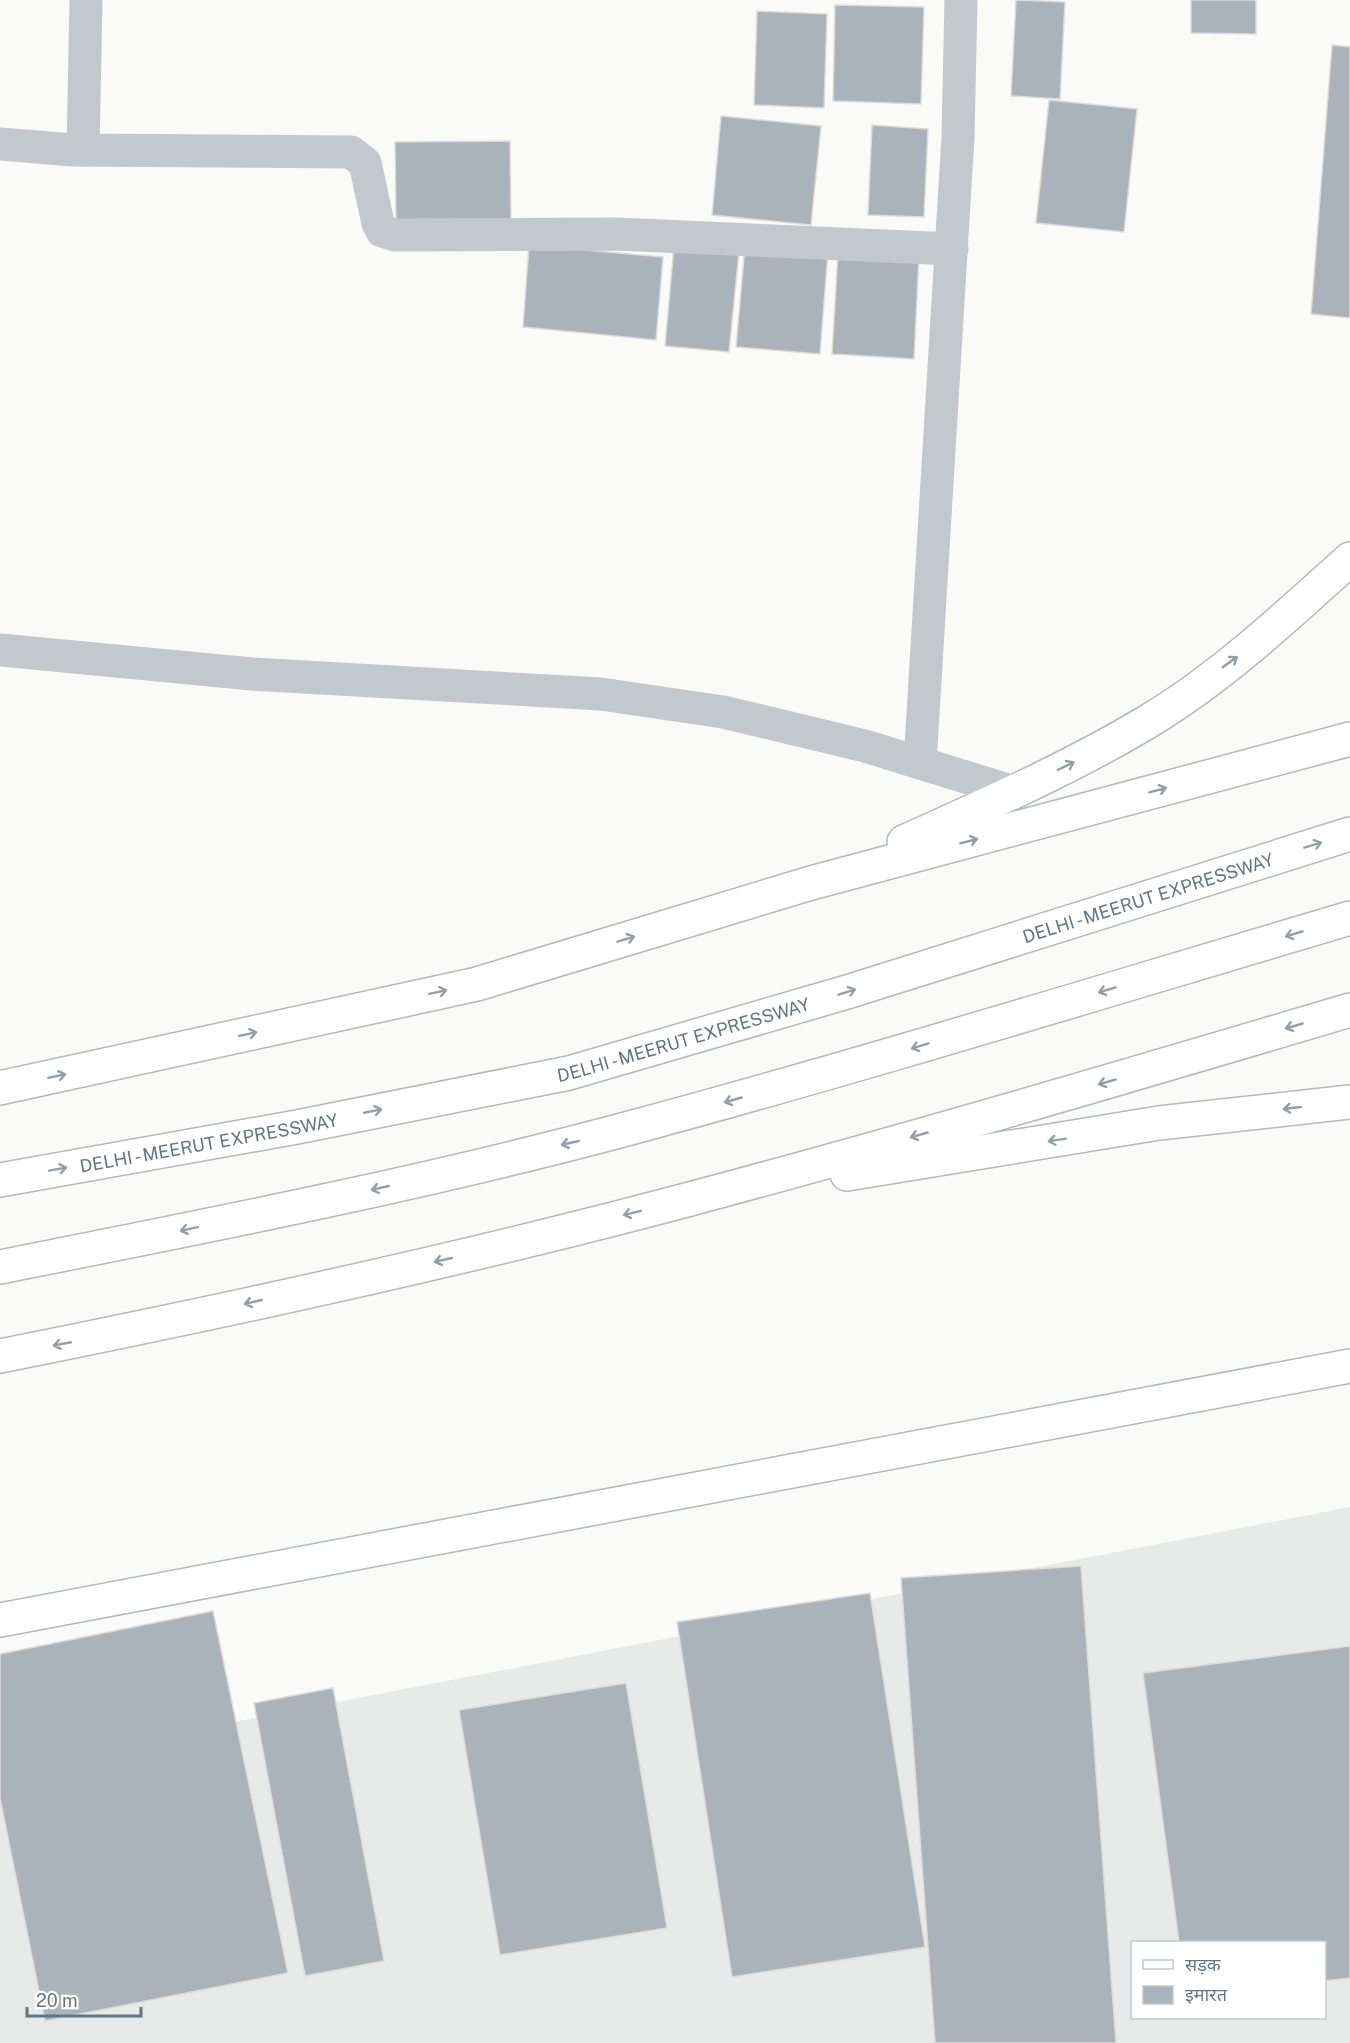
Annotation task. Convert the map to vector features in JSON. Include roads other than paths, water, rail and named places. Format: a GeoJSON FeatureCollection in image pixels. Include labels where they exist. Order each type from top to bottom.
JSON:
{"type":"FeatureCollection","features":[{"type":"Feature","properties":{"kind":"main road"},"geometry":{"type":"LineString","coordinates":[[811,883],[1014,792],[1087,756],[1154,717],[1241,654],[1350,559]]}},
{"type":"Feature","properties":{"kind":"main road"},"geometry":{"type":"LineString","coordinates":[[0,1088],[477,984],[811,883],[1350,738]]}},
{"type":"Feature","properties":{"kind":"main road","name":"DELHI - MEERUT EXPRESSWAY"},"geometry":{"type":"LineString","coordinates":[[0,1180],[297,1127],[568,1072],[847,992],[1350,834]]}},
{"type":"Feature","properties":{"kind":"main road"},"geometry":{"type":"LineString","coordinates":[[0,1267],[336,1199],[627,1129],[907,1050],[1350,918]]}},
{"type":"Feature","properties":{"kind":"main road"},"geometry":{"type":"LineString","coordinates":[[0,1356],[478,1252],[689,1199],[1082,1089],[1350,1010]]}},
{"type":"Feature","properties":{"kind":"main road"},"geometry":{"type":"LineString","coordinates":[[689,1199],[1159,1123],[1350,1102]]}},
{"type":"Feature","properties":{"kind":"main road"},"geometry":{"type":"LineString","coordinates":[[0,1620],[1350,1366]]}},
{"type":"Feature","properties":{"kind":"street"},"geometry":{"type":"LineString","coordinates":[[83,150],[86,0]]}},
{"type":"Feature","properties":{"kind":"street"},"geometry":{"type":"LineString","coordinates":[[920,763],[952,249],[961,0]]}},
{"type":"Feature","properties":{"kind":"street"},"geometry":{"type":"LineString","coordinates":[[0,144],[83,150],[351,152],[365,163],[378,223],[382,231],[389,234],[617,234],[952,249]]}},
{"type":"Feature","properties":{"kind":"street"},"geometry":{"type":"LineString","coordinates":[[0,650],[252,674],[601,694],[723,712],[865,746],[1014,792]]}}]}
